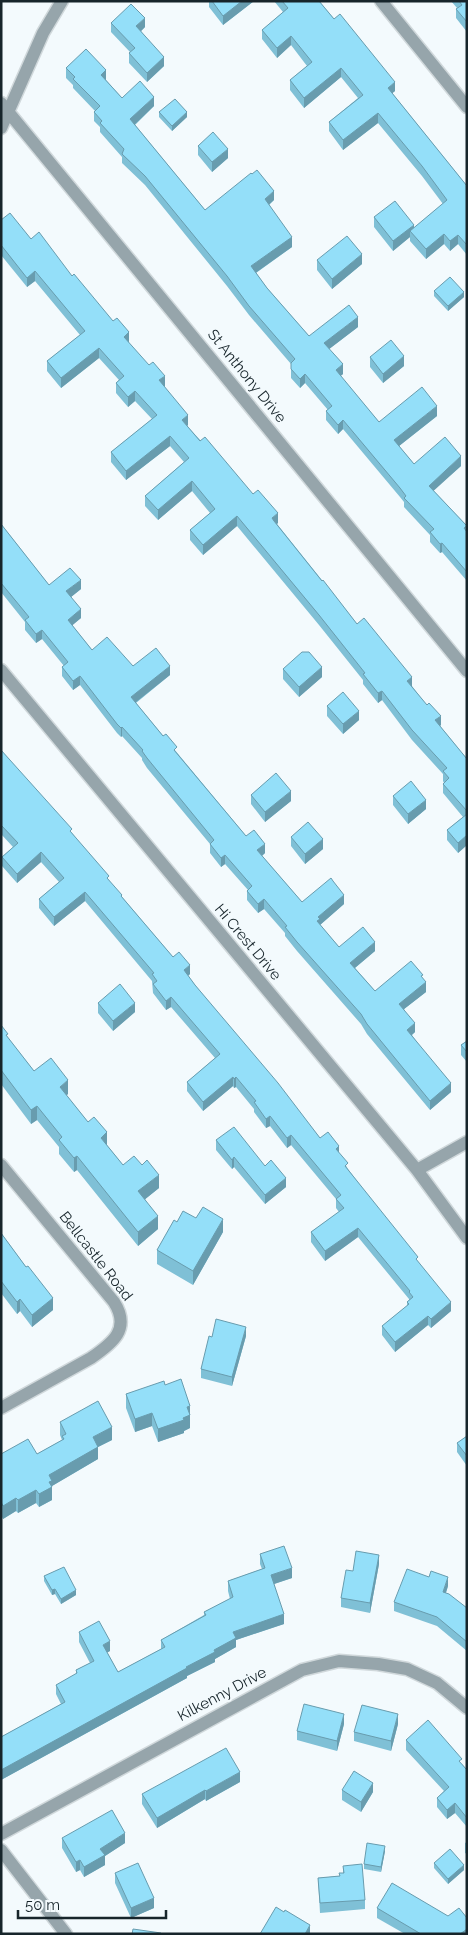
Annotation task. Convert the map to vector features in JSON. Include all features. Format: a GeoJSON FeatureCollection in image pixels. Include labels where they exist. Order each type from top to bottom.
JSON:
{"type":"FeatureCollection","features":[{"type":"Feature","properties":{"kind":"street"},"geometry":{"type":"LineString","coordinates":[[1,128],[5,107],[43,33],[62,1]]}},
{"type":"Feature","properties":{"kind":"street"},"geometry":{"type":"LineString","coordinates":[[381,1],[467,107]]}},
{"type":"Feature","properties":{"kind":"street","name":"St Anthony Drive"},"geometry":{"type":"LineString","coordinates":[[5,107],[467,671]]}},
{"type":"Feature","properties":{"kind":"street","name":"Hi Crest Drive"},"geometry":{"type":"LineString","coordinates":[[1,670],[416,1170],[467,1238]]}},
{"type":"Feature","properties":{"kind":"street"},"geometry":{"type":"LineString","coordinates":[[416,1170],[467,1142]]}},
{"type":"Feature","properties":{"kind":"street","name":"Bellcastle Road"},"geometry":{"type":"LineString","coordinates":[[1,1165],[114,1302],[122,1318],[122,1326],[117,1335],[104,1349],[1,1408]]}},
{"type":"Feature","properties":{"kind":"street","name":"Kilkenny Drive"},"geometry":{"type":"LineString","coordinates":[[1,1834],[302,1670],[338,1661],[378,1664],[407,1670],[437,1683],[467,1708]]}},
{"type":"Feature","properties":{"kind":"street"},"geometry":{"type":"LineString","coordinates":[[1,1850],[66,1934]]}},
{"type":"Feature","properties":{"kind":"building"},"geometry":{"type":"Polygon","coordinates":[[[212,1],[242,1],[223,16],[212,1]]]}},
{"type":"Feature","properties":{"kind":"building"},"geometry":{"type":"Polygon","coordinates":[[[282,1],[319,1],[334,19],[340,14],[395,82],[388,88],[467,186],[467,245],[458,235],[450,241],[444,234],[426,249],[410,231],[447,200],[422,166],[378,113],[343,140],[329,122],[363,95],[341,68],[304,98],[290,80],[312,62],[291,36],[277,48],[262,30],[288,8],[282,1]]]}},
{"type":"Feature","properties":{"kind":"building"},"geometry":{"type":"Polygon","coordinates":[[[459,1],[467,1],[467,22],[456,9],[462,5],[459,1]]]}},
{"type":"Feature","properties":{"kind":"building"},"geometry":{"type":"Polygon","coordinates":[[[131,4],[145,18],[136,26],[164,57],[147,73],[129,53],[135,48],[111,23],[131,4]]]}},
{"type":"Feature","properties":{"kind":"building"},"geometry":{"type":"Polygon","coordinates":[[[86,49],[106,70],[101,75],[122,98],[140,81],[154,97],[130,119],[205,210],[257,170],[274,191],[265,199],[292,237],[251,266],[267,288],[309,336],[349,305],[358,317],[324,343],[343,364],[336,370],[379,422],[422,387],[437,406],[394,440],[414,464],[445,437],[461,456],[429,486],[467,526],[464,528],[467,532],[467,572],[430,532],[434,529],[404,498],[406,496],[400,488],[343,420],[338,425],[326,411],[332,406],[305,374],[300,379],[291,369],[291,363],[295,359],[249,306],[227,276],[145,176],[122,154],[124,149],[100,123],[102,121],[94,112],[100,106],[73,79],[75,77],[66,68],[86,49]]]}},
{"type":"Feature","properties":{"kind":"building"},"geometry":{"type":"Polygon","coordinates":[[[175,99],[187,112],[172,126],[159,112],[175,99]]]}},
{"type":"Feature","properties":{"kind":"building"},"geometry":{"type":"Polygon","coordinates":[[[213,132],[228,149],[212,162],[198,146],[213,132]]]}},
{"type":"Feature","properties":{"kind":"building"},"geometry":{"type":"Polygon","coordinates":[[[395,201],[414,225],[393,241],[374,217],[395,201]]]}},
{"type":"Feature","properties":{"kind":"building"},"geometry":{"type":"Polygon","coordinates":[[[10,213],[31,239],[39,232],[72,276],[74,274],[113,321],[117,318],[129,332],[124,337],[149,365],[153,362],[165,376],[159,380],[188,415],[182,420],[200,441],[205,437],[253,494],[258,490],[278,513],[272,518],[274,521],[357,624],[364,618],[412,677],[407,681],[427,705],[429,703],[441,716],[435,720],[467,759],[467,811],[443,784],[449,778],[443,771],[447,768],[412,730],[382,691],[378,693],[363,674],[365,673],[319,615],[237,516],[203,545],[190,530],[215,509],[192,481],[158,510],[145,496],[189,458],[170,436],[126,471],[111,452],[157,415],[135,391],[128,397],[116,383],[124,376],[99,348],[61,378],[47,361],[85,331],[35,271],[27,278],[1,245],[1,220],[10,213]]]}},
{"type":"Feature","properties":{"kind":"building"},"geometry":{"type":"Polygon","coordinates":[[[347,236],[362,254],[332,279],[317,260],[347,236]]]}},
{"type":"Feature","properties":{"kind":"building"},"geometry":{"type":"Polygon","coordinates":[[[450,277],[464,292],[448,306],[434,291],[450,277]]]}},
{"type":"Feature","properties":{"kind":"building"},"geometry":{"type":"Polygon","coordinates":[[[391,340],[404,356],[383,374],[370,357],[391,340]]]}},
{"type":"Feature","properties":{"kind":"building"},"geometry":{"type":"Polygon","coordinates":[[[1,524],[49,585],[70,568],[81,580],[66,591],[81,609],[68,620],[92,650],[107,637],[133,666],[156,648],[170,666],[131,697],[163,736],[166,734],[177,747],[174,750],[246,836],[254,830],[265,844],[257,850],[302,902],[331,878],[344,895],[318,917],[320,919],[317,921],[339,947],[363,927],[375,942],[350,963],[375,991],[411,961],[423,975],[421,976],[426,982],[399,1004],[415,1023],[407,1030],[451,1083],[430,1101],[367,1024],[361,1014],[297,942],[285,927],[287,926],[264,899],[258,904],[247,891],[252,886],[225,855],[221,858],[210,844],[214,840],[147,758],[143,750],[117,724],[80,676],[73,681],[62,667],[68,662],[42,630],[36,634],[25,620],[29,617],[1,583],[1,524]]]}},
{"type":"Feature","properties":{"kind":"building"},"geometry":{"type":"Polygon","coordinates":[[[302,652],[309,652],[322,667],[299,687],[283,669],[302,652]]]}},
{"type":"Feature","properties":{"kind":"building"},"geometry":{"type":"Polygon","coordinates":[[[343,692],[359,711],[343,724],[327,706],[343,692]]]}},
{"type":"Feature","properties":{"kind":"building"},"geometry":{"type":"Polygon","coordinates":[[[1,750],[72,829],[70,831],[109,876],[107,878],[121,896],[173,957],[179,952],[190,965],[184,970],[195,985],[278,1083],[320,1138],[328,1132],[339,1146],[336,1149],[348,1163],[345,1166],[418,1257],[416,1259],[451,1302],[431,1319],[428,1316],[395,1342],[382,1326],[409,1304],[407,1302],[413,1297],[410,1291],[358,1228],[325,1251],[311,1232],[344,1208],[336,1199],[341,1195],[291,1135],[287,1138],[270,1116],[266,1119],[254,1102],[256,1101],[236,1077],[234,1079],[233,1077],[203,1102],[187,1082],[220,1054],[171,997],[166,1001],[153,984],[157,981],[152,974],[154,973],[85,892],[54,917],[39,899],[64,878],[41,852],[17,874],[2,857],[18,843],[1,825],[1,750]]]}},
{"type":"Feature","properties":{"kind":"building"},"geometry":{"type":"Polygon","coordinates":[[[276,773],[291,791],[265,812],[251,795],[276,773]]]}},
{"type":"Feature","properties":{"kind":"building"},"geometry":{"type":"Polygon","coordinates":[[[411,781],[426,800],[408,814],[393,796],[411,781]]]}},
{"type":"Feature","properties":{"kind":"building"},"geometry":{"type":"Polygon","coordinates":[[[467,814],[467,835],[458,843],[447,830],[467,814]]]}},
{"type":"Feature","properties":{"kind":"building"},"geometry":{"type":"Polygon","coordinates":[[[308,822],[323,839],[305,854],[291,837],[308,822]]]}},
{"type":"Feature","properties":{"kind":"building"},"geometry":{"type":"Polygon","coordinates":[[[120,984],[135,1003],[113,1021],[98,1003],[120,984]]]}},
{"type":"Feature","properties":{"kind":"building"},"geometry":{"type":"Polygon","coordinates":[[[1,1025],[8,1034],[6,1035],[34,1071],[51,1058],[68,1080],[60,1087],[88,1122],[94,1117],[107,1132],[101,1138],[123,1165],[134,1156],[142,1165],[147,1160],[159,1175],[138,1191],[158,1216],[138,1232],[77,1156],[74,1158],[59,1140],[62,1137],[37,1106],[31,1110],[1,1070],[1,1025]]]}},
{"type":"Feature","properties":{"kind":"building"},"geometry":{"type":"Polygon","coordinates":[[[467,1041],[467,1052],[461,1045],[467,1041]]]}},
{"type":"Feature","properties":{"kind":"building"},"geometry":{"type":"Polygon","coordinates":[[[234,1127],[265,1166],[271,1160],[286,1178],[265,1195],[234,1157],[232,1160],[216,1140],[234,1127]]]}},
{"type":"Feature","properties":{"kind":"building"},"geometry":{"type":"Polygon","coordinates":[[[203,1207],[223,1219],[193,1271],[157,1250],[174,1220],[177,1222],[183,1211],[196,1218],[203,1207]]]}},
{"type":"Feature","properties":{"kind":"building"},"geometry":{"type":"Polygon","coordinates":[[[1,1233],[26,1267],[28,1266],[53,1298],[32,1315],[20,1299],[17,1302],[1,1281],[1,1233]]]}},
{"type":"Feature","properties":{"kind":"building"},"geometry":{"type":"Polygon","coordinates":[[[216,1319],[246,1327],[232,1377],[201,1369],[209,1336],[212,1337],[216,1319]]]}},
{"type":"Feature","properties":{"kind":"building"},"geometry":{"type":"Polygon","coordinates":[[[181,1379],[190,1406],[187,1407],[190,1415],[183,1418],[184,1420],[158,1429],[152,1413],[135,1419],[126,1394],[164,1381],[165,1385],[181,1379]]]}},
{"type":"Feature","properties":{"kind":"building"},"geometry":{"type":"Polygon","coordinates":[[[98,1401],[112,1427],[93,1437],[98,1447],[49,1475],[52,1481],[49,1482],[52,1487],[39,1494],[36,1490],[18,1500],[16,1498],[3,1506],[1,1502],[1,1454],[28,1439],[37,1454],[64,1439],[62,1436],[66,1434],[60,1422],[98,1401]]]}},
{"type":"Feature","properties":{"kind":"building"},"geometry":{"type":"Polygon","coordinates":[[[467,1436],[467,1456],[457,1443],[467,1436]]]}},
{"type":"Feature","properties":{"kind":"building"},"geometry":{"type":"Polygon","coordinates":[[[284,1546],[292,1568],[271,1575],[284,1614],[233,1632],[236,1638],[214,1650],[215,1652],[1,1770],[1,1737],[65,1702],[56,1685],[77,1673],[76,1670],[94,1661],[79,1632],[99,1621],[110,1641],[103,1645],[118,1672],[165,1647],[161,1640],[206,1615],[204,1612],[233,1597],[228,1581],[265,1568],[260,1554],[284,1546]]]}},
{"type":"Feature","properties":{"kind":"building"},"geometry":{"type":"Polygon","coordinates":[[[356,1551],[379,1555],[370,1603],[341,1598],[346,1570],[353,1571],[356,1551]]]}},
{"type":"Feature","properties":{"kind":"building"},"geometry":{"type":"Polygon","coordinates":[[[64,1567],[76,1590],[61,1599],[55,1589],[52,1590],[44,1576],[64,1567]]]}},
{"type":"Feature","properties":{"kind":"building"},"geometry":{"type":"Polygon","coordinates":[[[407,1569],[429,1577],[431,1571],[448,1577],[443,1592],[449,1594],[467,1608],[467,1642],[437,1617],[394,1602],[407,1569]]]}},
{"type":"Feature","properties":{"kind":"building"},"geometry":{"type":"Polygon","coordinates":[[[304,1704],[344,1714],[337,1741],[297,1731],[304,1704]]]}},
{"type":"Feature","properties":{"kind":"building"},"geometry":{"type":"Polygon","coordinates":[[[362,1705],[398,1714],[391,1741],[354,1732],[362,1705]]]}},
{"type":"Feature","properties":{"kind":"building"},"geometry":{"type":"Polygon","coordinates":[[[428,1720],[462,1759],[459,1761],[467,1770],[467,1818],[455,1803],[447,1810],[437,1798],[449,1787],[406,1740],[428,1720]]]}},
{"type":"Feature","properties":{"kind":"building"},"geometry":{"type":"Polygon","coordinates":[[[226,1748],[240,1772],[157,1818],[142,1794],[226,1748]]]}},
{"type":"Feature","properties":{"kind":"building"},"geometry":{"type":"Polygon","coordinates":[[[354,1771],[373,1783],[361,1802],[342,1790],[354,1771]]]}},
{"type":"Feature","properties":{"kind":"building"},"geometry":{"type":"Polygon","coordinates":[[[112,1810],[125,1833],[100,1849],[105,1855],[84,1867],[80,1860],[76,1862],[62,1838],[112,1810]]]}},
{"type":"Feature","properties":{"kind":"building"},"geometry":{"type":"Polygon","coordinates":[[[367,1843],[385,1846],[381,1867],[364,1864],[367,1843]]]}},
{"type":"Feature","properties":{"kind":"building"},"geometry":{"type":"Polygon","coordinates":[[[450,1849],[464,1865],[448,1879],[434,1863],[450,1849]]]}},
{"type":"Feature","properties":{"kind":"building"},"geometry":{"type":"Polygon","coordinates":[[[138,1863],[154,1898],[131,1908],[115,1873],[138,1863]]]}},
{"type":"Feature","properties":{"kind":"building"},"geometry":{"type":"Polygon","coordinates":[[[362,1864],[365,1900],[320,1903],[318,1878],[340,1876],[339,1873],[344,1873],[343,1866],[362,1864]]]}},
{"type":"Feature","properties":{"kind":"building"},"geometry":{"type":"Polygon","coordinates":[[[392,1883],[448,1916],[459,1908],[467,1918],[467,1929],[460,1934],[421,1934],[377,1908],[392,1883]]]}},
{"type":"Feature","properties":{"kind":"building"},"geometry":{"type":"Polygon","coordinates":[[[276,1907],[284,1912],[285,1910],[310,1925],[305,1934],[260,1934],[276,1907]]]}},
{"type":"Feature","properties":{"kind":"building"},"geometry":{"type":"Polygon","coordinates":[[[133,1929],[161,1933],[161,1934],[132,1934],[133,1929]]]}}]}
